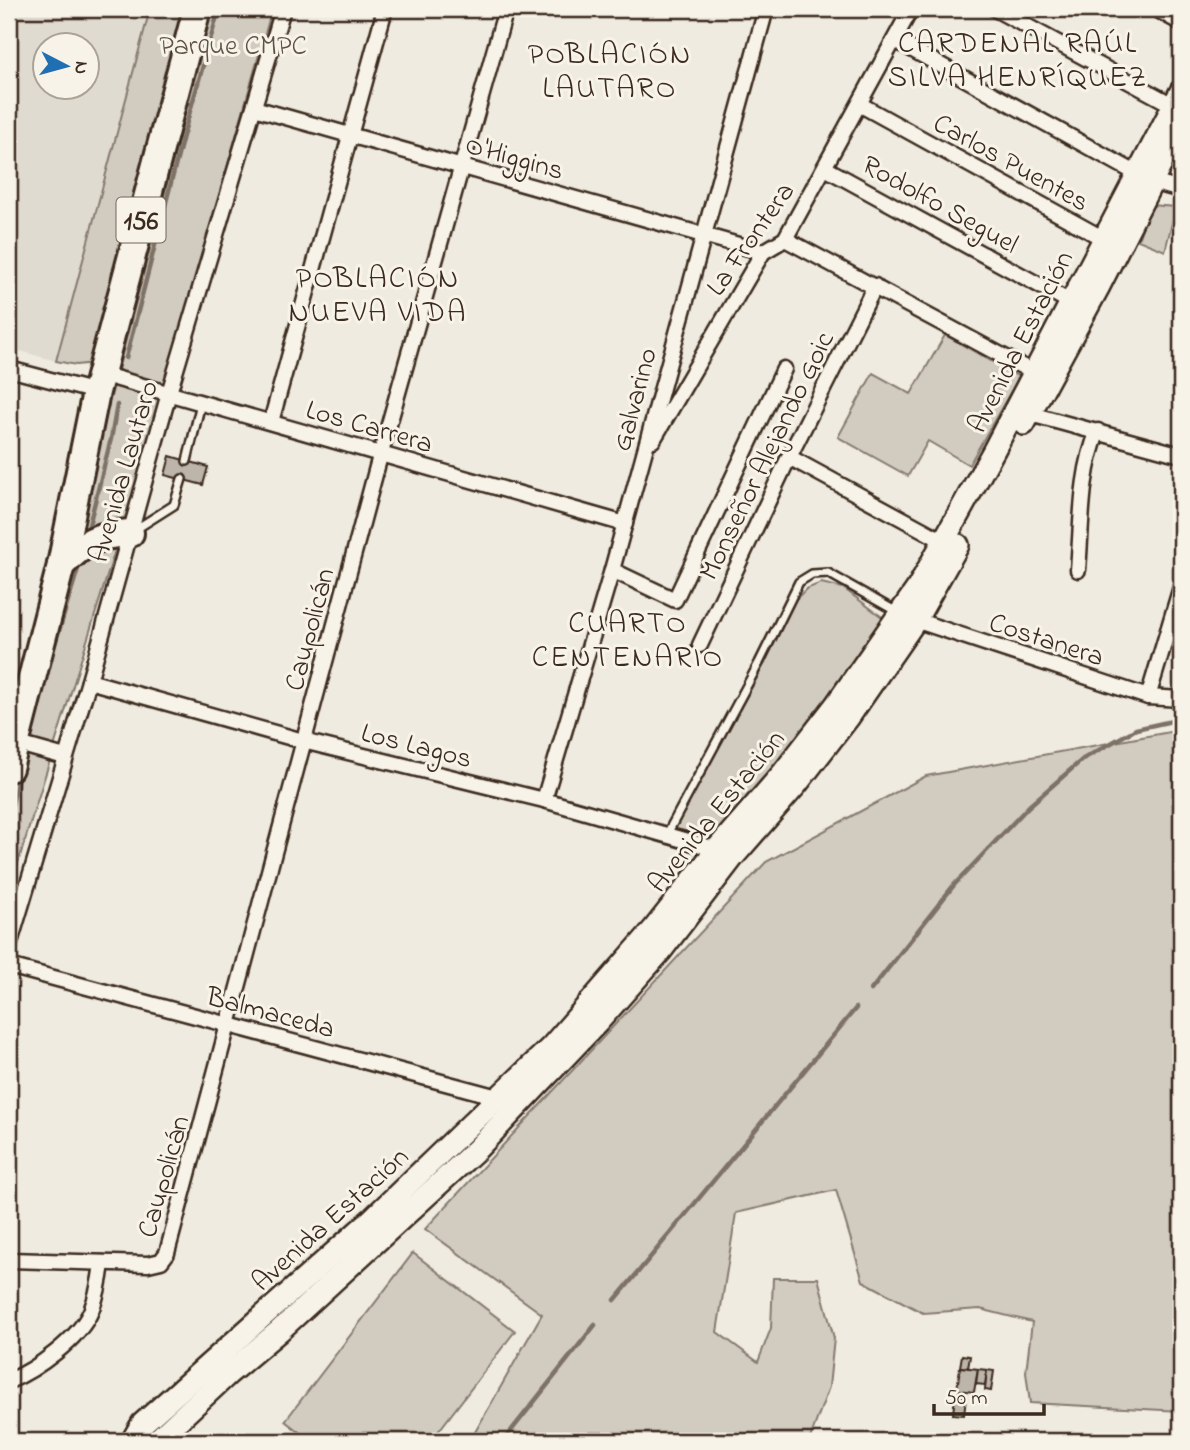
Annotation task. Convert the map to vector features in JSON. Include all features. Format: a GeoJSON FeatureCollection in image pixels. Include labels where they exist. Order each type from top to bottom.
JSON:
{"type":"FeatureCollection","features":[{"type":"Feature","properties":{"kind":"highway","name":"156"},"geometry":{"type":"LineString","coordinates":[[12,740],[61,565],[82,467],[86,431],[197,9]]}},
{"type":"Feature","properties":{"kind":"highway","name":"156"},"geometry":{"type":"LineString","coordinates":[[12,740],[71,465],[86,431]]}},
{"type":"Feature","properties":{"kind":"highway"},"geometry":{"type":"LineString","coordinates":[[61,565],[93,539],[130,533]]}},
{"type":"Feature","properties":{"kind":"street","name":"Avenida Lautaro"},"geometry":{"type":"LineString","coordinates":[[9,946],[89,681],[169,393],[283,9]]}},
{"type":"Feature","properties":{"kind":"street"},"geometry":{"type":"LineString","coordinates":[[271,422],[385,9]]}},
{"type":"Feature","properties":{"kind":"street","name":"Caupolicán"},"geometry":{"type":"LineString","coordinates":[[102,1263],[148,1264],[161,1261],[171,1242],[381,453],[506,9]]}},
{"type":"Feature","properties":{"kind":"street","name":"Galvarino"},"geometry":{"type":"LineString","coordinates":[[544,800],[625,524],[766,9]]}},
{"type":"Feature","properties":{"kind":"street","name":"La Frontera"},"geometry":{"type":"LineString","coordinates":[[643,456],[763,252],[785,239],[911,9]]}},
{"type":"Feature","properties":{"kind":"street"},"geometry":{"type":"LineString","coordinates":[[995,9],[1179,108]]}},
{"type":"Feature","properties":{"kind":"street"},"geometry":{"type":"LineString","coordinates":[[1156,9],[1181,23]]}},
{"type":"Feature","properties":{"kind":"street"},"geometry":{"type":"LineString","coordinates":[[895,40],[1145,178],[1181,190]]}},
{"type":"Feature","properties":{"kind":"street","name":"Carlos Puentes"},"geometry":{"type":"LineString","coordinates":[[860,104],[1104,239]]}},
{"type":"Feature","properties":{"kind":"street","name":"O'Higgins"},"geometry":{"type":"LineString","coordinates":[[254,108],[763,252]]}},
{"type":"Feature","properties":{"kind":"street","name":"Avenida Estación"},"geometry":{"type":"LineString","coordinates":[[156,1441],[279,1331],[510,1101],[552,1046],[653,930],[725,853],[783,773],[907,617],[917,589],[950,544],[1042,377],[1179,108]]}},
{"type":"Feature","properties":{"kind":"street","name":"Rodolfo Seguel"},"geometry":{"type":"LineString","coordinates":[[825,168],[1070,302]]}},
{"type":"Feature","properties":{"kind":"street","name":"Avenida Estación"},"geometry":{"type":"LineString","coordinates":[[1042,377],[1070,302],[1104,239],[1145,178]]}},
{"type":"Feature","properties":{"kind":"street"},"geometry":{"type":"LineString","coordinates":[[785,239],[1042,377]]}},
{"type":"Feature","properties":{"kind":"street","name":"Monseñor Alejando Goic"},"geometry":{"type":"LineString","coordinates":[[699,645],[875,286]]}},
{"type":"Feature","properties":{"kind":"street","name":"Los Carrera"},"geometry":{"type":"LineString","coordinates":[[9,369],[169,393],[625,524]]}},
{"type":"Feature","properties":{"kind":"street"},"geometry":{"type":"LineString","coordinates":[[612,570],[675,600],[784,369]]}},
{"type":"Feature","properties":{"kind":"street"},"geometry":{"type":"LineString","coordinates":[[1022,412],[1181,455]]}},
{"type":"Feature","properties":{"kind":"street"},"geometry":{"type":"LineString","coordinates":[[1079,570],[1084,484],[1091,448],[1098,431]]}},
{"type":"Feature","properties":{"kind":"street"},"geometry":{"type":"LineString","coordinates":[[789,457],[950,544]]}},
{"type":"Feature","properties":{"kind":"street"},"geometry":{"type":"LineString","coordinates":[[1148,697],[1181,587]]}},
{"type":"Feature","properties":{"kind":"street","name":"Costanera"},"geometry":{"type":"LineString","coordinates":[[907,617],[1148,697],[1181,699]]}},
{"type":"Feature","properties":{"kind":"street","name":"Los Lagos"},"geometry":{"type":"LineString","coordinates":[[89,681],[303,741],[544,800],[725,853]]}},
{"type":"Feature","properties":{"kind":"street"},"geometry":{"type":"LineString","coordinates":[[12,740],[65,757]]}},
{"type":"Feature","properties":{"kind":"street","name":"Balmaceda"},"geometry":{"type":"LineString","coordinates":[[9,966],[510,1101]]}},
{"type":"Feature","properties":{"kind":"street","name":"Avenida Estación"},"geometry":{"type":"LineString","coordinates":[[132,1441],[142,1424],[425,1184]]}},
{"type":"Feature","properties":{"kind":"street"},"geometry":{"type":"LineString","coordinates":[[9,1260],[102,1263],[98,1290],[90,1314],[71,1339],[30,1371],[9,1381]]}},
{"type":"Feature","properties":{"kind":"lane"},"geometry":{"type":"LineString","coordinates":[[187,461],[201,403]]}},
{"type":"Feature","properties":{"kind":"lane"},"geometry":{"type":"LineString","coordinates":[[130,533],[174,505],[182,479]]}},
{"type":"Feature","properties":{"kind":"lane"},"geometry":{"type":"LineString","coordinates":[[667,834],[759,663],[799,582],[812,574],[828,573],[907,617]]}},
{"type":"Feature","properties":{"kind":"shaded area"},"geometry":{"type":"Polygon","coordinates":[[[9,9],[150,9],[56,361],[9,348],[9,9]]]}},
{"type":"Feature","properties":{"kind":"green space"},"geometry":{"type":"Polygon","coordinates":[[[150,9],[188,9],[94,363],[76,365],[56,361],[150,9]]]}},
{"type":"Feature","properties":{"kind":"green space","name":"Parque CMPC"},"geometry":{"type":"Polygon","coordinates":[[[213,9],[272,9],[157,415],[9,892],[9,784],[213,9]]]}},
{"type":"Feature","properties":{"kind":"green space"},"geometry":{"type":"Polygon","coordinates":[[[1150,205],[1176,207],[1165,251],[1138,240],[1150,205]]]}},
{"type":"Feature","properties":{"kind":"green space"},"geometry":{"type":"Polygon","coordinates":[[[945,335],[1019,377],[969,465],[928,441],[908,476],[838,437],[873,373],[911,394],[945,335]]]}},
{"type":"Feature","properties":{"kind":"green space"},"geometry":{"type":"Polygon","coordinates":[[[821,583],[843,588],[882,617],[877,633],[843,684],[717,837],[674,829],[764,665],[795,600],[806,589],[821,583]]]}},
{"type":"Feature","properties":{"kind":"green space"},"geometry":{"type":"Polygon","coordinates":[[[1181,730],[1181,1411],[1030,1403],[1026,1372],[1032,1322],[980,1309],[923,1313],[863,1281],[836,1190],[736,1213],[717,1332],[758,1362],[771,1328],[773,1278],[818,1278],[834,1338],[829,1387],[809,1441],[470,1441],[542,1314],[425,1229],[766,862],[926,776],[1181,730]]]}},
{"type":"Feature","properties":{"kind":"green space"},"geometry":{"type":"Polygon","coordinates":[[[413,1253],[515,1331],[431,1441],[311,1441],[285,1421],[413,1253]]]}},
{"type":"Feature","properties":{"kind":"building"},"geometry":{"type":"Polygon","coordinates":[[[170,456],[208,467],[203,485],[165,475],[170,456]]]}},
{"type":"Feature","properties":{"kind":"building"},"geometry":{"type":"Polygon","coordinates":[[[962,1355],[970,1356],[968,1368],[960,1367],[962,1355]]]}},
{"type":"Feature","properties":{"kind":"building"},"geometry":{"type":"Polygon","coordinates":[[[960,1367],[978,1369],[974,1392],[957,1390],[960,1367]]]}},
{"type":"Feature","properties":{"kind":"building"},"geometry":{"type":"Polygon","coordinates":[[[978,1369],[987,1370],[985,1385],[976,1384],[978,1369]]]}},
{"type":"Feature","properties":{"kind":"building"},"geometry":{"type":"Polygon","coordinates":[[[987,1370],[994,1371],[991,1391],[985,1390],[987,1370]]]}},
{"type":"Feature","properties":{"kind":"building"},"geometry":{"type":"Polygon","coordinates":[[[955,1396],[966,1397],[964,1415],[953,1414],[955,1396]]]}},
{"type":"Feature","properties":{"kind":"waterway"},"geometry":{"type":"LineString","coordinates":[[126,358],[219,9]]}},
{"type":"Feature","properties":{"kind":"waterway"},"geometry":{"type":"LineString","coordinates":[[88,529],[117,405]]}},
{"type":"Feature","properties":{"kind":"waterway"},"geometry":{"type":"LineString","coordinates":[[50,660],[80,562]]}},
{"type":"Feature","properties":{"kind":"waterway"},"geometry":{"type":"LineString","coordinates":[[871,990],[954,885],[1029,806],[1083,759],[1136,729],[1181,719]]}},
{"type":"Feature","properties":{"kind":"waterway"},"geometry":{"type":"LineString","coordinates":[[9,819],[17,782]]}},
{"type":"Feature","properties":{"kind":"waterway"},"geometry":{"type":"LineString","coordinates":[[615,1300],[856,1008]]}},
{"type":"Feature","properties":{"kind":"waterway"},"geometry":{"type":"LineString","coordinates":[[503,1441],[595,1325]]}},
{"type":"Feature","properties":{"kind":"district","name":"CARDENAL RAÚL SILVA HENRÍQUEZ"},"geometry":{"type":"Point","coordinates":[1018,59]}},
{"type":"Feature","properties":{"kind":"district","name":"POBLACIÓN LAUTARO"},"geometry":{"type":"Point","coordinates":[610,70]}},
{"type":"Feature","properties":{"kind":"district","name":"POBLACIÓN NUEVA VIDA"},"geometry":{"type":"Point","coordinates":[378,294]}},
{"type":"Feature","properties":{"kind":"district","name":"CUARTO CENTENARIO"},"geometry":{"type":"Point","coordinates":[628,639]}}]}
